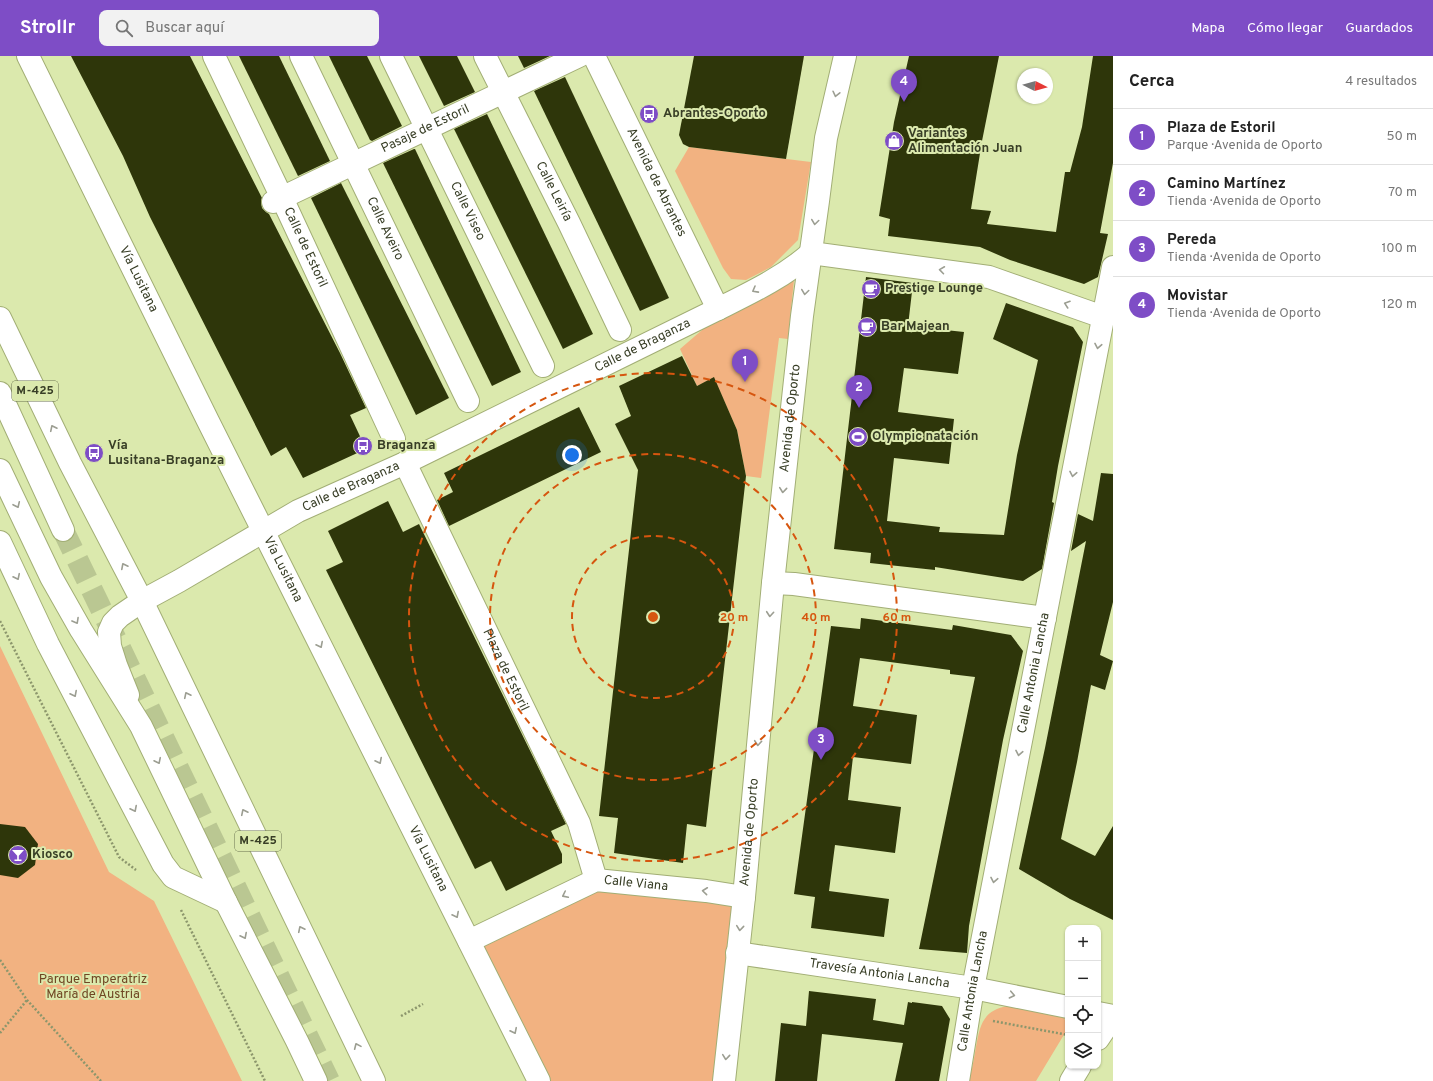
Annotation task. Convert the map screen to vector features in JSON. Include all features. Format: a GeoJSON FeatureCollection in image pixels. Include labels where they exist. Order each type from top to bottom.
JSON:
{"type":"FeatureCollection","features":[{"type":"Feature","properties":{"kind":"street","name":"Vía Lusitana"},"geometry":{"type":"LineString","coordinates":[[28,56],[204,414],[539,1081]]}},
{"type":"Feature","properties":{"kind":"street","name":"Calle de Estoril"},"geometry":{"type":"LineString","coordinates":[[214,56],[278,200],[394,439]]}},
{"type":"Feature","properties":{"kind":"street","name":"Calle Aveiro"},"geometry":{"type":"LineString","coordinates":[[300,56],[468,401]]}},
{"type":"Feature","properties":{"kind":"street","name":"Calle Viseo"},"geometry":{"type":"LineString","coordinates":[[391,56],[543,366]]}},
{"type":"Feature","properties":{"kind":"street","name":"Calle Leiría"},"geometry":{"type":"LineString","coordinates":[[485,56],[569,223],[620,330]]}},
{"type":"Feature","properties":{"kind":"street","name":"Pasaje de Estoril"},"geometry":{"type":"LineString","coordinates":[[278,200],[503,91],[579,56]]}},
{"type":"Feature","properties":{"kind":"street","name":"Avenida de Abrantes"},"geometry":{"type":"LineString","coordinates":[[594,56],[718,309]]}},
{"type":"Feature","properties":{"kind":"street","name":"Avenida de Oporto"},"geometry":{"type":"LineString","coordinates":[[724,1081],[744,897],[773,584],[801,324],[826,138],[845,56]]}},
{"type":"Feature","properties":{"kind":"street"},"geometry":{"type":"LineString","coordinates":[[718,309],[752,292],[796,266],[811,253],[988,277],[1103,316]]}},
{"type":"Feature","properties":{"kind":"street","name":"Calle Antonia Lancha"},"geometry":{"type":"LineString","coordinates":[[958,1081],[973,988],[1113,267]]}},
{"type":"Feature","properties":{"kind":"street","name":"Calle de Braganza"},"geometry":{"type":"LineString","coordinates":[[140,726],[110,646],[109,632],[113,623],[120,616],[142,601],[298,511],[405,463],[718,309]]}},
{"type":"Feature","properties":{"kind":"street","name":"M-425"},"geometry":{"type":"LineString","coordinates":[[0,318],[70,463],[142,601],[374,1081]]}},
{"type":"Feature","properties":{"kind":"street"},"geometry":{"type":"LineString","coordinates":[[0,393],[63,530]]}},
{"type":"Feature","properties":{"kind":"street","name":"Plaza de Estoril"},"geometry":{"type":"LineString","coordinates":[[405,463],[579,823],[596,880]]}},
{"type":"Feature","properties":{"kind":"street"},"geometry":{"type":"LineString","coordinates":[[0,470],[51,577],[81,630],[140,726],[316,1081]]}},
{"type":"Feature","properties":{"kind":"street"},"geometry":{"type":"LineString","coordinates":[[0,542],[48,644],[163,864],[173,877],[226,902]]}},
{"type":"Feature","properties":{"kind":"street"},"geometry":{"type":"LineString","coordinates":[[773,584],[794,584],[1045,618]]}},
{"type":"Feature","properties":{"kind":"street","name":"Calle Viana"},"geometry":{"type":"LineString","coordinates":[[469,941],[596,880],[706,891],[744,897]]}},
{"type":"Feature","properties":{"kind":"street","name":"Travesía Antonia Lancha"},"geometry":{"type":"LineString","coordinates":[[738,953],[973,988],[1065,1005]]}},
{"type":"Feature","properties":{"kind":"street"},"geometry":{"type":"LineString","coordinates":[[1101,1014],[1113,1016],[1101,1034]]}},
{"type":"Feature","properties":{"kind":"street"},"geometry":{"type":"LineString","coordinates":[[1071,1081],[1078,1069]]}},
{"type":"Feature","properties":{"kind":"path"},"geometry":{"type":"LineString","coordinates":[[0,960],[27,1000],[101,1081]]}},
{"type":"Feature","properties":{"kind":"path"},"geometry":{"type":"LineString","coordinates":[[0,1033],[27,1000]]}},
{"type":"Feature","properties":{"kind":"path"},"geometry":{"type":"LineString","coordinates":[[401,1016],[423,1004]]}},
{"type":"Feature","properties":{"kind":"path"},"geometry":{"type":"LineString","coordinates":[[988,1021],[1065,1034]]}},
{"type":"Feature","properties":{"kind":"green space"},"geometry":{"type":"Polygon","coordinates":[[[689,147],[811,162],[798,240],[771,267],[746,280],[731,279],[723,268],[675,171],[689,147]]]}},
{"type":"Feature","properties":{"kind":"green space"},"geometry":{"type":"Polygon","coordinates":[[[794,280],[788,339],[779,338],[761,478],[746,476],[737,430],[714,378],[697,386],[680,349],[723,312],[794,280]]]}},
{"type":"Feature","properties":{"kind":"green space","name":"Parque Emperatriz María de Austria"},"geometry":{"type":"Polygon","coordinates":[[[0,646],[109,872],[154,901],[242,1081],[0,1081],[0,646]]]}},
{"type":"Feature","properties":{"kind":"green space"},"geometry":{"type":"Polygon","coordinates":[[[596,880],[744,897],[724,1081],[539,1081],[469,941],[596,880]]]}},
{"type":"Feature","properties":{"kind":"green space"},"geometry":{"type":"Polygon","coordinates":[[[1008,1006],[1061,1014],[1065,1021],[1065,1033],[1036,1081],[969,1081],[981,1025],[988,1015],[1000,1008],[1008,1006]]]}},
{"type":"Feature","properties":{"kind":"building"},"geometry":{"type":"Polygon","coordinates":[[[71,56],[190,56],[262,198],[262,208],[269,214],[340,353],[366,408],[350,415],[366,449],[303,478],[286,447],[271,456],[150,217],[123,156],[71,56]]]}},
{"type":"Feature","properties":{"kind":"building"},"geometry":{"type":"Polygon","coordinates":[[[239,56],[279,56],[330,161],[298,176],[239,56]]]}},
{"type":"Feature","properties":{"kind":"building"},"geometry":{"type":"Polygon","coordinates":[[[329,56],[367,56],[402,126],[372,141],[370,140],[329,56]]]}},
{"type":"Feature","properties":{"kind":"building"},"geometry":{"type":"Polygon","coordinates":[[[419,56],[457,56],[475,92],[444,106],[419,56]]]}},
{"type":"Feature","properties":{"kind":"building"},"geometry":{"type":"Polygon","coordinates":[[[518,56],[550,56],[524,68],[518,56]]]}},
{"type":"Feature","properties":{"kind":"building"},"geometry":{"type":"Polygon","coordinates":[[[694,56],[804,56],[786,159],[689,147],[683,144],[679,135],[694,56]]]}},
{"type":"Feature","properties":{"kind":"building"},"geometry":{"type":"Polygon","coordinates":[[[909,56],[999,56],[982,141],[971,209],[991,211],[987,224],[1056,232],[1065,172],[1070,172],[1082,127],[1093,56],[1113,56],[1113,163],[1100,233],[1108,234],[1098,277],[1084,284],[1010,260],[980,247],[888,236],[890,219],[879,216],[894,122],[909,56]]]}},
{"type":"Feature","properties":{"kind":"building"},"geometry":{"type":"Polygon","coordinates":[[[565,77],[669,298],[640,311],[534,91],[565,77]]]}},
{"type":"Feature","properties":{"kind":"building"},"geometry":{"type":"Polygon","coordinates":[[[487,114],[593,334],[563,349],[454,129],[487,114]]]}},
{"type":"Feature","properties":{"kind":"building"},"geometry":{"type":"Polygon","coordinates":[[[414,149],[521,372],[492,386],[383,163],[414,149]]]}},
{"type":"Feature","properties":{"kind":"building"},"geometry":{"type":"Polygon","coordinates":[[[341,183],[449,398],[416,415],[311,198],[341,183]]]}},
{"type":"Feature","properties":{"kind":"building"},"geometry":{"type":"Polygon","coordinates":[[[866,277],[913,283],[908,326],[964,332],[958,374],[904,368],[898,412],[954,419],[949,464],[894,458],[887,521],[940,527],[939,532],[1004,535],[1017,455],[1038,360],[993,339],[1006,303],[1073,327],[1083,342],[1058,466],[1052,502],[1054,503],[1042,569],[1023,581],[935,567],[935,570],[870,563],[871,553],[834,549],[866,277]]]}},
{"type":"Feature","properties":{"kind":"building"},"geometry":{"type":"Polygon","coordinates":[[[682,356],[697,386],[714,377],[737,430],[746,476],[706,827],[687,824],[683,863],[614,853],[618,818],[599,816],[638,470],[615,424],[631,416],[619,386],[682,356]]]}},
{"type":"Feature","properties":{"kind":"building"},"geometry":{"type":"Polygon","coordinates":[[[579,407],[601,452],[449,526],[437,500],[453,492],[444,473],[579,407]]]}},
{"type":"Feature","properties":{"kind":"building"},"geometry":{"type":"Polygon","coordinates":[[[1101,473],[1113,474],[1113,602],[1100,655],[1113,661],[1105,690],[1091,685],[1061,839],[1095,856],[1113,826],[1113,920],[1070,899],[1019,869],[1045,748],[1086,541],[1071,551],[1078,514],[1093,521],[1101,473]]]}},
{"type":"Feature","properties":{"kind":"building"},"geometry":{"type":"Polygon","coordinates":[[[388,501],[403,532],[419,524],[566,824],[551,831],[562,854],[562,863],[506,891],[491,861],[475,869],[326,570],[343,562],[328,531],[388,501]]]}},
{"type":"Feature","properties":{"kind":"building"},"geometry":{"type":"Polygon","coordinates":[[[861,618],[952,630],[953,625],[1011,635],[1023,651],[1003,740],[969,926],[967,953],[919,949],[975,677],[950,674],[950,670],[860,658],[853,706],[917,715],[911,764],[853,757],[848,800],[901,807],[895,853],[835,845],[829,891],[889,899],[884,937],[811,928],[815,897],[794,894],[831,626],[860,629],[861,618]]]}},
{"type":"Feature","properties":{"kind":"building","name":"Kiosco"},"geometry":{"type":"Polygon","coordinates":[[[0,824],[25,827],[38,844],[35,865],[18,878],[0,875],[0,824]]]}},
{"type":"Feature","properties":{"kind":"building"},"geometry":{"type":"Polygon","coordinates":[[[809,991],[876,999],[873,1020],[904,1025],[908,1002],[942,1006],[950,1019],[939,1081],[895,1081],[903,1043],[822,1034],[817,1081],[775,1081],[781,1023],[806,1026],[809,991]]]}},
{"type":"Feature","properties":{"kind":"tunnel"},"geometry":{"type":"LineString","coordinates":[[63,530],[329,1081]]}},
{"type":"Feature","properties":{"kind":"place","name":"Movistar"},"geometry":{"type":"Point","coordinates":[904,102]}},
{"type":"Feature","properties":{"kind":"place","name":"Abrantes-Oporto"},"geometry":{"type":"Point","coordinates":[649,114]}},
{"type":"Feature","properties":{"kind":"place","name":"Variantes Alimentación Juan"},"geometry":{"type":"Point","coordinates":[894,141]}},
{"type":"Feature","properties":{"kind":"place","name":"Prestige Lounge"},"geometry":{"type":"Point","coordinates":[871,289]}},
{"type":"Feature","properties":{"kind":"place","name":"Bar Majean"},"geometry":{"type":"Point","coordinates":[867,327]}},
{"type":"Feature","properties":{"kind":"place","name":"Plaza de Estoril"},"geometry":{"type":"Point","coordinates":[745,382]}},
{"type":"Feature","properties":{"kind":"place","name":"Camino Martínez"},"geometry":{"type":"Point","coordinates":[859,408]}},
{"type":"Feature","properties":{"kind":"place","name":"Olympic natación"},"geometry":{"type":"Point","coordinates":[858,437]}},
{"type":"Feature","properties":{"kind":"place","name":"Braganza"},"geometry":{"type":"Point","coordinates":[363,446]}},
{"type":"Feature","properties":{"kind":"place","name":"Vía Lusitana-Braganza"},"geometry":{"type":"Point","coordinates":[94,453]}},
{"type":"Feature","properties":{"kind":"place","name":"Pereda"},"geometry":{"type":"Point","coordinates":[821,760]}},
{"type":"Feature","properties":{"kind":"place","name":"Kiosco"},"geometry":{"type":"Point","coordinates":[18,855]}}]}
